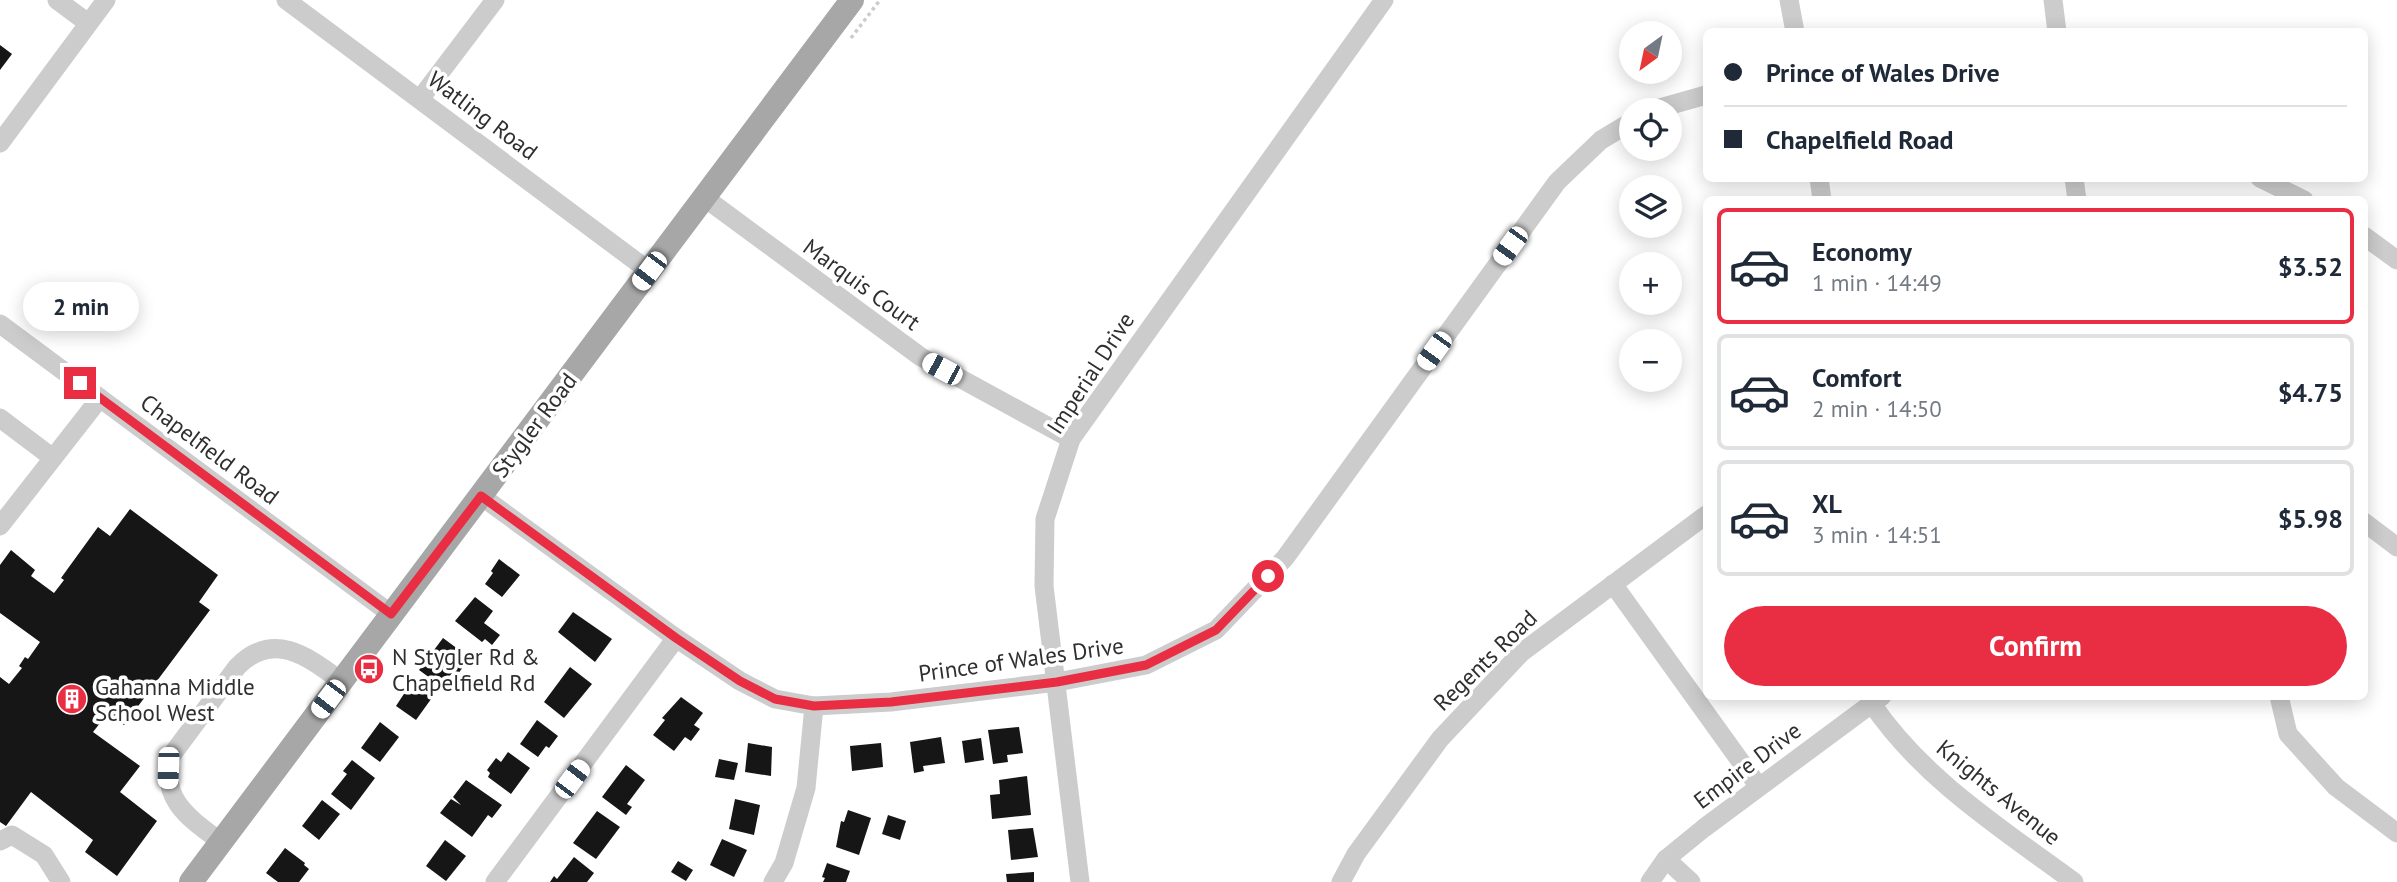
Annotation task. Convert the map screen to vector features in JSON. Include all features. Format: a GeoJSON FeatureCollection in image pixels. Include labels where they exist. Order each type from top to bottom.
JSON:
{"type":"FeatureCollection","features":[{"type":"Feature","properties":{"kind":"main road","name":"Stygler Road"},"geometry":{"type":"LineString","coordinates":[[191,882],[852,0]]}},
{"type":"Feature","properties":{"kind":"street"},"geometry":{"type":"LineString","coordinates":[[57,0],[88,23]]}},
{"type":"Feature","properties":{"kind":"street"},"geometry":{"type":"LineString","coordinates":[[0,143],[106,0]]}},
{"type":"Feature","properties":{"kind":"street","name":"Watling Road"},"geometry":{"type":"LineString","coordinates":[[286,0],[649,271]]}},
{"type":"Feature","properties":{"kind":"street"},"geometry":{"type":"LineString","coordinates":[[420,99],[495,0]]}},
{"type":"Feature","properties":{"kind":"street","name":"Imperial Drive"},"geometry":{"type":"LineString","coordinates":[[1080,882],[1044,586],[1045,519],[1072,439],[1384,0]]}},
{"type":"Feature","properties":{"kind":"street"},"geometry":{"type":"LineString","coordinates":[[1789,0],[1793,28]]}},
{"type":"Feature","properties":{"kind":"street"},"geometry":{"type":"LineString","coordinates":[[2053,0],[2056,28]]}},
{"type":"Feature","properties":{"kind":"street"},"geometry":{"type":"LineString","coordinates":[[1682,102],[1703,96]]}},
{"type":"Feature","properties":{"kind":"street","name":"Prince of Wales Drive"},"geometry":{"type":"LineString","coordinates":[[481,496],[676,638],[740,681],[775,699],[814,706],[891,702],[1057,682],[1146,665],[1216,630],[1285,558],[1557,183],[1601,140],[1619,129]]}},
{"type":"Feature","properties":{"kind":"street"},"geometry":{"type":"LineString","coordinates":[[2268,182],[2296,196]]}},
{"type":"Feature","properties":{"kind":"street","name":"Marquis Court"},"geometry":{"type":"LineString","coordinates":[[705,198],[921,357],[1072,439]]}},
{"type":"Feature","properties":{"kind":"street"},"geometry":{"type":"LineString","coordinates":[[2368,239],[2397,260]]}},
{"type":"Feature","properties":{"kind":"street","name":"Chapelfield Road"},"geometry":{"type":"LineString","coordinates":[[0,324],[391,614]]}},
{"type":"Feature","properties":{"kind":"street"},"geometry":{"type":"LineString","coordinates":[[0,526],[100,398]]}},
{"type":"Feature","properties":{"kind":"street"},"geometry":{"type":"LineString","coordinates":[[0,418],[53,458]]}},
{"type":"Feature","properties":{"kind":"street","name":"Regents Road"},"geometry":{"type":"LineString","coordinates":[[1341,882],[1356,854],[1440,738],[1521,653],[1703,517]]}},
{"type":"Feature","properties":{"kind":"street"},"geometry":{"type":"LineString","coordinates":[[2368,525],[2397,547]]}},
{"type":"Feature","properties":{"kind":"street"},"geometry":{"type":"LineString","coordinates":[[1613,584],[1759,787]]}},
{"type":"Feature","properties":{"kind":"street"},"geometry":{"type":"LineString","coordinates":[[495,882],[676,638]]}},
{"type":"Feature","properties":{"kind":"street"},"geometry":{"type":"LineString","coordinates":[[221,842],[193,821],[177,804],[168,782],[168,768],[171,756],[237,667],[248,656],[260,650],[289,650],[314,661],[341,681]]}},
{"type":"Feature","properties":{"kind":"street","name":"Empire Drive"},"geometry":{"type":"LineString","coordinates":[[1650,882],[1666,859],[1877,700]]}},
{"type":"Feature","properties":{"kind":"street","name":"Knights Avenue"},"geometry":{"type":"LineString","coordinates":[[1877,700],[1892,733],[1947,788],[2074,882]]}},
{"type":"Feature","properties":{"kind":"street"},"geometry":{"type":"LineString","coordinates":[[2280,700],[2288,734],[2336,787],[2397,832]]}},
{"type":"Feature","properties":{"kind":"street"},"geometry":{"type":"LineString","coordinates":[[773,882],[784,863],[806,788],[814,706]]}},
{"type":"Feature","properties":{"kind":"street"},"geometry":{"type":"LineString","coordinates":[[0,841],[12,835],[44,855],[61,882]]}},
{"type":"Feature","properties":{"kind":"street"},"geometry":{"type":"LineString","coordinates":[[1666,859],[1691,882]]}},
{"type":"Feature","properties":{"kind":"path"},"geometry":{"type":"LineString","coordinates":[[849,42],[880,0]]}},
{"type":"Feature","properties":{"kind":"building"},"geometry":{"type":"Polygon","coordinates":[[[0,45],[12,54],[0,70],[0,45]]]}},
{"type":"Feature","properties":{"kind":"building","name":"Gahanna Middle School West"},"geometry":{"type":"Polygon","coordinates":[[[130,509],[218,575],[199,602],[210,610],[124,725],[108,713],[93,732],[140,766],[120,792],[157,821],[117,876],[85,852],[93,840],[31,792],[6,826],[0,822],[0,677],[9,684],[22,668],[19,666],[25,657],[28,659],[40,642],[0,613],[0,565],[11,550],[35,570],[31,576],[54,593],[64,580],[61,578],[98,527],[110,536],[130,509]]]}},
{"type":"Feature","properties":{"kind":"building"},"geometry":{"type":"Polygon","coordinates":[[[499,559],[520,575],[502,597],[485,584],[499,559]]]}},
{"type":"Feature","properties":{"kind":"building"},"geometry":{"type":"Polygon","coordinates":[[[475,597],[493,611],[484,623],[500,635],[492,645],[485,639],[482,642],[455,621],[475,597]]]}},
{"type":"Feature","properties":{"kind":"building"},"geometry":{"type":"Polygon","coordinates":[[[573,612],[612,639],[595,662],[558,632],[573,612]]]}},
{"type":"Feature","properties":{"kind":"building"},"geometry":{"type":"Polygon","coordinates":[[[443,638],[470,658],[457,675],[453,672],[441,686],[419,670],[443,638]]]}},
{"type":"Feature","properties":{"kind":"building"},"geometry":{"type":"Polygon","coordinates":[[[570,667],[592,684],[564,718],[544,702],[570,667]]]}},
{"type":"Feature","properties":{"kind":"building"},"geometry":{"type":"Polygon","coordinates":[[[413,680],[434,695],[416,720],[396,706],[413,680]]]}},
{"type":"Feature","properties":{"kind":"building"},"geometry":{"type":"Polygon","coordinates":[[[681,697],[703,713],[694,725],[700,729],[691,741],[685,737],[674,751],[653,735],[665,720],[662,718],[681,697]]]}},
{"type":"Feature","properties":{"kind":"building"},"geometry":{"type":"Polygon","coordinates":[[[537,720],[558,736],[538,757],[520,744],[537,720]]]}},
{"type":"Feature","properties":{"kind":"building"},"geometry":{"type":"Polygon","coordinates":[[[380,722],[399,737],[380,762],[361,748],[380,722]]]}},
{"type":"Feature","properties":{"kind":"building"},"geometry":{"type":"Polygon","coordinates":[[[1019,727],[1023,753],[1007,755],[1008,762],[993,764],[988,730],[1019,727]]]}},
{"type":"Feature","properties":{"kind":"building"},"geometry":{"type":"Polygon","coordinates":[[[941,737],[945,763],[923,766],[924,771],[914,773],[910,742],[941,737]]]}},
{"type":"Feature","properties":{"kind":"building"},"geometry":{"type":"Polygon","coordinates":[[[981,738],[984,760],[965,763],[962,741],[981,738]]]}},
{"type":"Feature","properties":{"kind":"building"},"geometry":{"type":"Polygon","coordinates":[[[748,743],[772,747],[771,776],[745,772],[748,743]]]}},
{"type":"Feature","properties":{"kind":"building"},"geometry":{"type":"Polygon","coordinates":[[[881,743],[883,767],[852,771],[850,746],[881,743]]]}},
{"type":"Feature","properties":{"kind":"building"},"geometry":{"type":"Polygon","coordinates":[[[508,752],[530,768],[511,794],[488,777],[490,773],[487,770],[496,758],[501,762],[508,752]]]}},
{"type":"Feature","properties":{"kind":"building"},"geometry":{"type":"Polygon","coordinates":[[[719,759],[738,763],[734,780],[715,777],[719,759]]]}},
{"type":"Feature","properties":{"kind":"building"},"geometry":{"type":"Polygon","coordinates":[[[352,760],[375,778],[351,810],[331,794],[347,774],[343,771],[352,760]]]}},
{"type":"Feature","properties":{"kind":"building"},"geometry":{"type":"Polygon","coordinates":[[[626,765],[645,780],[627,804],[632,807],[626,815],[602,797],[626,765]]]}},
{"type":"Feature","properties":{"kind":"building"},"geometry":{"type":"Polygon","coordinates":[[[1027,776],[1031,815],[992,819],[990,795],[1000,794],[999,780],[1027,776]]]}},
{"type":"Feature","properties":{"kind":"building"},"geometry":{"type":"Polygon","coordinates":[[[466,780],[502,805],[492,818],[488,815],[472,837],[440,813],[451,799],[461,805],[453,797],[466,780]]]}},
{"type":"Feature","properties":{"kind":"building"},"geometry":{"type":"Polygon","coordinates":[[[735,799],[760,805],[754,835],[729,829],[735,799]]]}},
{"type":"Feature","properties":{"kind":"building"},"geometry":{"type":"Polygon","coordinates":[[[322,800],[340,814],[319,840],[302,826],[322,800]]]}},
{"type":"Feature","properties":{"kind":"building"},"geometry":{"type":"Polygon","coordinates":[[[848,810],[871,818],[859,855],[836,847],[841,821],[844,822],[848,810]]]}},
{"type":"Feature","properties":{"kind":"building"},"geometry":{"type":"Polygon","coordinates":[[[597,811],[620,827],[596,859],[573,843],[597,811]]]}},
{"type":"Feature","properties":{"kind":"building"},"geometry":{"type":"Polygon","coordinates":[[[888,815],[906,821],[900,840],[882,834],[888,815]]]}},
{"type":"Feature","properties":{"kind":"building"},"geometry":{"type":"Polygon","coordinates":[[[1033,828],[1038,857],[1011,860],[1008,830],[1033,828]]]}},
{"type":"Feature","properties":{"kind":"building"},"geometry":{"type":"Polygon","coordinates":[[[722,839],[747,850],[734,877],[710,865],[722,839]]]}},
{"type":"Feature","properties":{"kind":"building"},"geometry":{"type":"Polygon","coordinates":[[[445,840],[466,856],[446,881],[426,866],[445,840]]]}},
{"type":"Feature","properties":{"kind":"building"},"geometry":{"type":"Polygon","coordinates":[[[285,848],[309,869],[299,882],[278,882],[266,873],[285,848]]]}},
{"type":"Feature","properties":{"kind":"building"},"geometry":{"type":"Polygon","coordinates":[[[574,857],[594,873],[587,882],[550,882],[554,876],[557,879],[574,857]]]}},
{"type":"Feature","properties":{"kind":"building"},"geometry":{"type":"Polygon","coordinates":[[[678,861],[693,870],[686,881],[671,872],[678,861]]]}},
{"type":"Feature","properties":{"kind":"building"},"geometry":{"type":"Polygon","coordinates":[[[827,863],[850,871],[846,882],[823,882],[827,863]]]}},
{"type":"Feature","properties":{"kind":"building"},"geometry":{"type":"Polygon","coordinates":[[[1034,872],[1034,882],[1007,882],[1006,874],[1034,872]]]}},
{"type":"Feature","properties":{"kind":"place","name":"N Stygler Rd & Chapelfield Rd"},"geometry":{"type":"Point","coordinates":[369,669]}},
{"type":"Feature","properties":{"kind":"place","name":"Gahanna Middle School West"},"geometry":{"type":"Point","coordinates":[72,699]}},
{"type":"Feature","properties":{"kind":"route"},"geometry":{"type":"LineString","coordinates":[[80,383],[391,614],[481,496],[676,638],[740,681],[775,699],[814,706],[891,702],[1057,682],[1146,665],[1216,630],[1268,576]]}}]}
